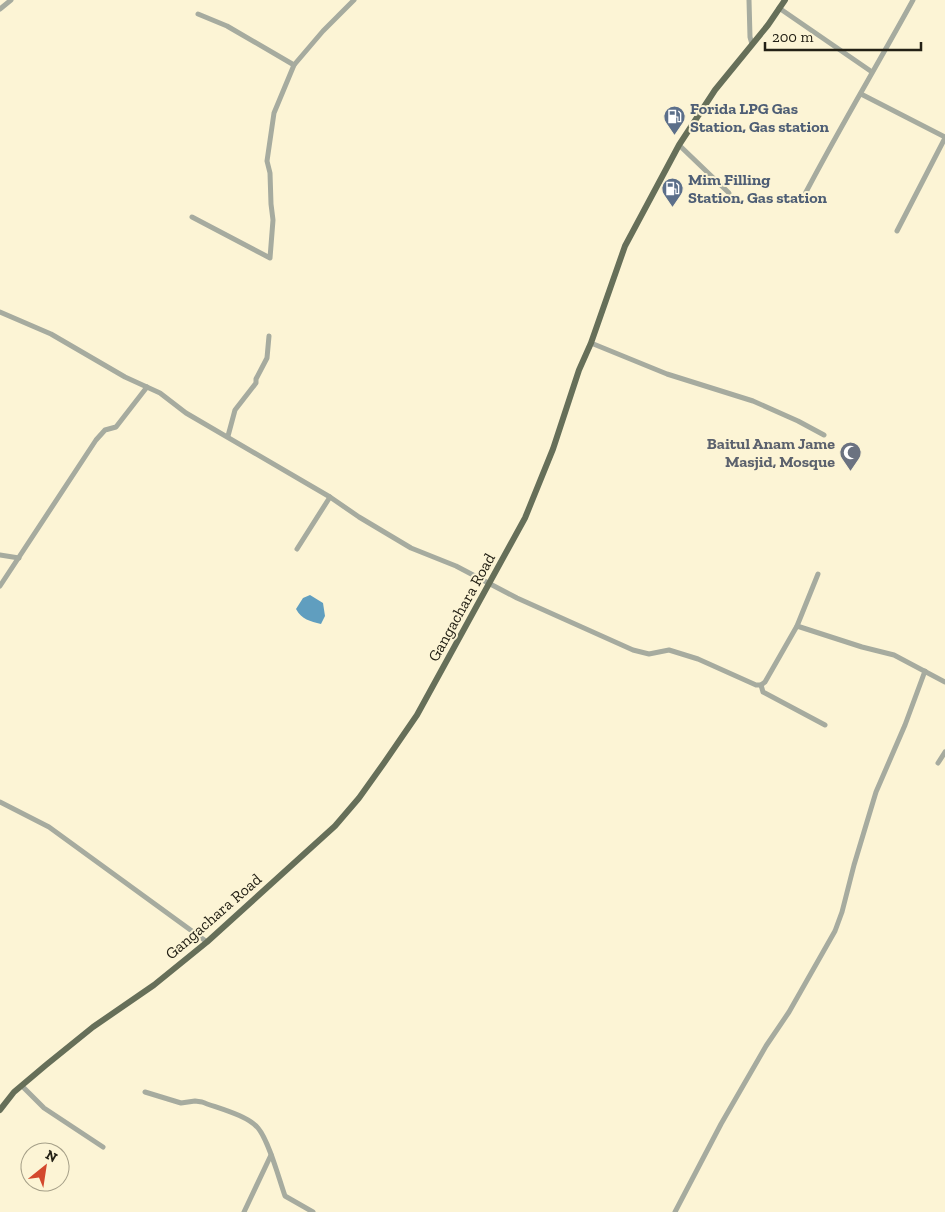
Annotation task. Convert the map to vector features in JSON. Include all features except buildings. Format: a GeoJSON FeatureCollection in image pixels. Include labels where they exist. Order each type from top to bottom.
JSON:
{"type":"FeatureCollection","features":[{"type":"Feature","properties":{"kind":"main road","name":"Gangachara Road"},"geometry":{"type":"LineString","coordinates":[[0,1110],[22,1086],[93,1027],[154,985],[207,942],[335,826],[359,798],[417,716],[525,518],[553,449],[579,370],[591,343],[624,246],[679,145],[715,90],[768,25],[785,0]]}},
{"type":"Feature","properties":{"kind":"street"},"geometry":{"type":"LineString","coordinates":[[0,9],[11,0]]}},
{"type":"Feature","properties":{"kind":"street"},"geometry":{"type":"LineString","coordinates":[[192,217],[270,258],[273,220],[270,173],[267,161],[274,113],[294,65],[323,31],[354,0]]}},
{"type":"Feature","properties":{"kind":"street"},"geometry":{"type":"LineString","coordinates":[[749,0],[750,37],[752,44]]}},
{"type":"Feature","properties":{"kind":"street"},"geometry":{"type":"LineString","coordinates":[[806,192],[832,142],[913,0]]}},
{"type":"Feature","properties":{"kind":"street"},"geometry":{"type":"LineString","coordinates":[[779,8],[872,72]]}},
{"type":"Feature","properties":{"kind":"street"},"geometry":{"type":"LineString","coordinates":[[198,14],[227,26],[294,65]]}},
{"type":"Feature","properties":{"kind":"street"},"geometry":{"type":"LineString","coordinates":[[861,94],[945,137],[897,231]]}},
{"type":"Feature","properties":{"kind":"street"},"geometry":{"type":"LineString","coordinates":[[679,145],[729,193]]}},
{"type":"Feature","properties":{"kind":"street"},"geometry":{"type":"LineString","coordinates":[[0,312],[51,334],[125,377],[160,393],[186,413],[330,497],[411,548],[456,566],[517,598],[633,650],[649,654],[669,650],[698,659],[742,680],[761,685],[765,682],[797,626],[818,574]]}},
{"type":"Feature","properties":{"kind":"street"},"geometry":{"type":"LineString","coordinates":[[228,436],[235,410],[256,383],[256,379],[267,358],[269,336]]}},
{"type":"Feature","properties":{"kind":"street"},"geometry":{"type":"LineString","coordinates":[[591,343],[667,374],[753,401],[798,420],[824,434]]}},
{"type":"Feature","properties":{"kind":"street"},"geometry":{"type":"LineString","coordinates":[[0,586],[96,440],[105,430],[116,426],[147,387]]}},
{"type":"Feature","properties":{"kind":"street"},"geometry":{"type":"LineString","coordinates":[[297,549],[330,497]]}},
{"type":"Feature","properties":{"kind":"street"},"geometry":{"type":"LineString","coordinates":[[0,555],[19,558]]}},
{"type":"Feature","properties":{"kind":"street"},"geometry":{"type":"LineString","coordinates":[[797,626],[894,656],[945,682]]}},
{"type":"Feature","properties":{"kind":"street"},"geometry":{"type":"LineString","coordinates":[[675,1212],[721,1124],[762,1052],[789,1012],[835,931],[876,792],[905,725],[925,671]]}},
{"type":"Feature","properties":{"kind":"street"},"geometry":{"type":"LineString","coordinates":[[761,685],[763,692],[825,725]]}},
{"type":"Feature","properties":{"kind":"street"},"geometry":{"type":"LineString","coordinates":[[938,763],[945,752]]}},
{"type":"Feature","properties":{"kind":"street"},"geometry":{"type":"LineString","coordinates":[[0,802],[49,827],[207,942]]}},
{"type":"Feature","properties":{"kind":"street"},"geometry":{"type":"LineString","coordinates":[[22,1086],[44,1108],[103,1147]]}},
{"type":"Feature","properties":{"kind":"street"},"geometry":{"type":"LineString","coordinates":[[145,1092],[181,1103],[195,1100],[250,1121],[258,1128],[271,1155],[285,1196],[313,1212]]}},
{"type":"Feature","properties":{"kind":"street"},"geometry":{"type":"LineString","coordinates":[[244,1212],[271,1155]]}},
{"type":"Feature","properties":{"kind":"water"},"geometry":{"type":"Polygon","coordinates":[[[310,595],[323,603],[325,616],[321,624],[304,618],[296,609],[303,598],[310,595]]]}},
{"type":"Feature","properties":{"kind":"place","name":"Forida LPG Gas Station, Gas station"},"geometry":{"type":"Point","coordinates":[674,136]}},
{"type":"Feature","properties":{"kind":"place","name":"Mim Filling Station, Gas station"},"geometry":{"type":"Point","coordinates":[672,207]}},
{"type":"Feature","properties":{"kind":"place","name":"Baitul Anam Jame Masjid, Mosque"},"geometry":{"type":"Point","coordinates":[851,471]}}]}
